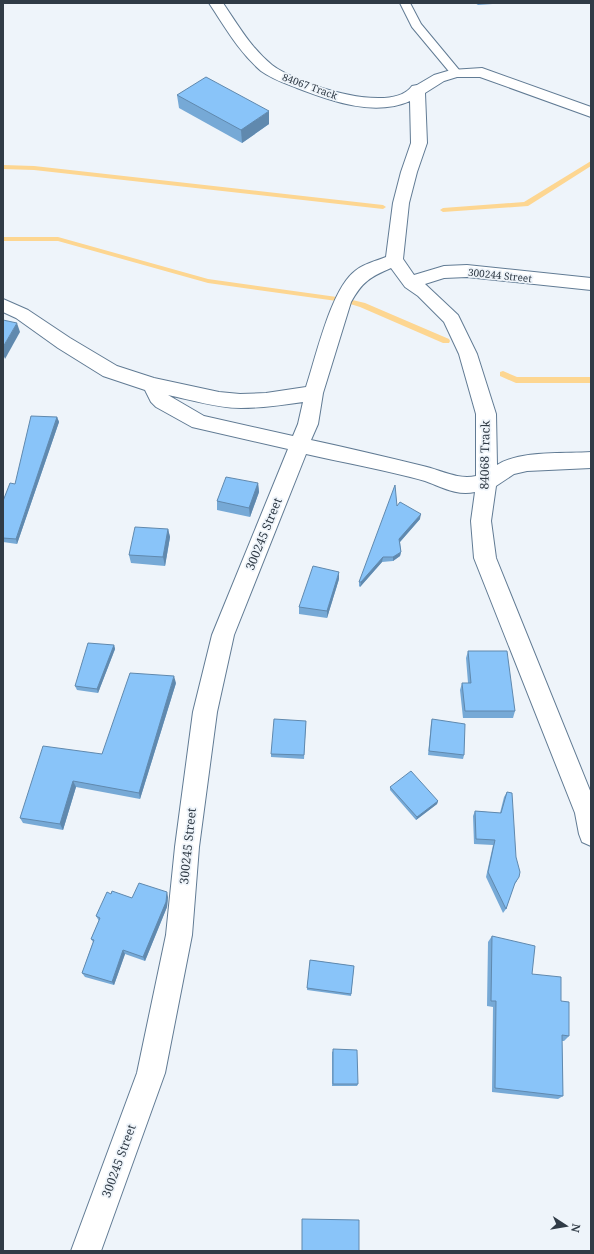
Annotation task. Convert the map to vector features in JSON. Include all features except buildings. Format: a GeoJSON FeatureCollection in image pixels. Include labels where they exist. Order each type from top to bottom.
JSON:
{"type":"FeatureCollection","features":[{"type":"Feature","properties":{"kind":"street","name":"84067 Track"},"geometry":{"type":"LineString","coordinates":[[216,3],[248,50],[267,68],[279,76],[328,95],[356,101],[382,103],[402,99],[417,89],[439,78],[456,73],[482,72],[591,112]]}},
{"type":"Feature","properties":{"kind":"street"},"geometry":{"type":"LineString","coordinates":[[394,260],[401,203],[409,172],[419,143],[417,89]]}},
{"type":"Feature","properties":{"kind":"street","name":"84068 Track"},"geometry":{"type":"LineString","coordinates":[[394,260],[411,283],[424,292],[452,319],[468,354],[486,414],[488,457],[481,521],[485,558],[587,813],[591,834]]}},
{"type":"Feature","properties":{"kind":"street","name":"300245 Street"},"geometry":{"type":"LineString","coordinates":[[86,1251],[151,1073],[179,935],[187,847],[205,712],[223,635],[260,546],[303,434],[342,302],[351,285],[360,275],[394,260]]}},
{"type":"Feature","properties":{"kind":"street","name":"300244 Street"},"geometry":{"type":"LineString","coordinates":[[411,283],[448,270],[591,284]]}},
{"type":"Feature","properties":{"kind":"street"},"geometry":{"type":"LineString","coordinates":[[3,306],[22,314],[64,343],[110,371],[152,385],[219,399],[240,401],[266,400],[314,393]]}},
{"type":"Feature","properties":{"kind":"street"},"geometry":{"type":"LineString","coordinates":[[152,385],[158,397],[163,402],[198,422],[303,434],[430,475],[452,484],[467,486],[486,482],[508,468],[527,463],[591,460]]}},
{"type":"Feature","properties":{"kind":"lane"},"geometry":{"type":"LineString","coordinates":[[405,3],[416,25],[456,73]]}},
{"type":"Feature","properties":{"kind":"waterway"},"geometry":{"type":"LineString","coordinates":[[443,210],[526,204],[591,163]]}},
{"type":"Feature","properties":{"kind":"waterway"},"geometry":{"type":"LineString","coordinates":[[3,167],[34,168],[383,207]]}},
{"type":"Feature","properties":{"kind":"waterway"},"geometry":{"type":"LineString","coordinates":[[3,239],[58,239],[208,281],[344,300],[362,305],[446,341]]}},
{"type":"Feature","properties":{"kind":"waterway"},"geometry":{"type":"LineString","coordinates":[[503,374],[516,380],[591,380]]}}]}
